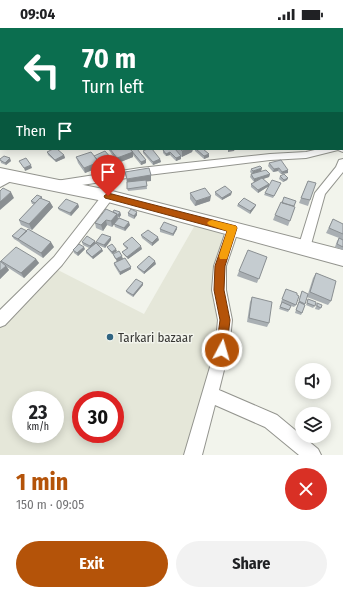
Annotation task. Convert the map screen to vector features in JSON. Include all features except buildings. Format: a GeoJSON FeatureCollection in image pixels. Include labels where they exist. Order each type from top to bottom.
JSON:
{"type":"FeatureCollection","features":[{"type":"Feature","properties":{"kind":"main road"},"geometry":{"type":"LineString","coordinates":[[3,178],[108,196],[343,258]]}},
{"type":"Feature","properties":{"kind":"street"},"geometry":{"type":"LineString","coordinates":[[55,186],[271,153],[306,156],[330,150]]}},
{"type":"Feature","properties":{"kind":"street"},"geometry":{"type":"LineString","coordinates":[[304,248],[320,193],[340,169],[343,162]]}},
{"type":"Feature","properties":{"kind":"street"},"geometry":{"type":"LineString","coordinates":[[0,320],[58,261],[108,196]]}},
{"type":"Feature","properties":{"kind":"street"},"geometry":{"type":"LineString","coordinates":[[193,455],[222,350],[225,320],[219,290],[220,266],[232,228]]}},
{"type":"Feature","properties":{"kind":"street"},"geometry":{"type":"LineString","coordinates":[[210,394],[271,421],[312,455]]}},
{"type":"Feature","properties":{"kind":"shaded area","name":"Tarkari bazaar"},"geometry":{"type":"Polygon","coordinates":[[[195,225],[228,233],[219,349],[186,455],[0,455],[0,325],[56,269],[144,314],[195,225]]]}},
{"type":"Feature","properties":{"kind":"slow traffic"},"geometry":{"type":"LineString","coordinates":[[212,223],[232,228],[223,256]]}},
{"type":"Feature","properties":{"kind":"place","name":"Tarkari bazaar"},"geometry":{"type":"Point","coordinates":[110,337]}},
{"type":"Feature","properties":{"kind":"route"},"geometry":{"type":"LineString","coordinates":[[108,196],[232,228],[220,266],[219,290],[225,320],[222,350]]}}]}
